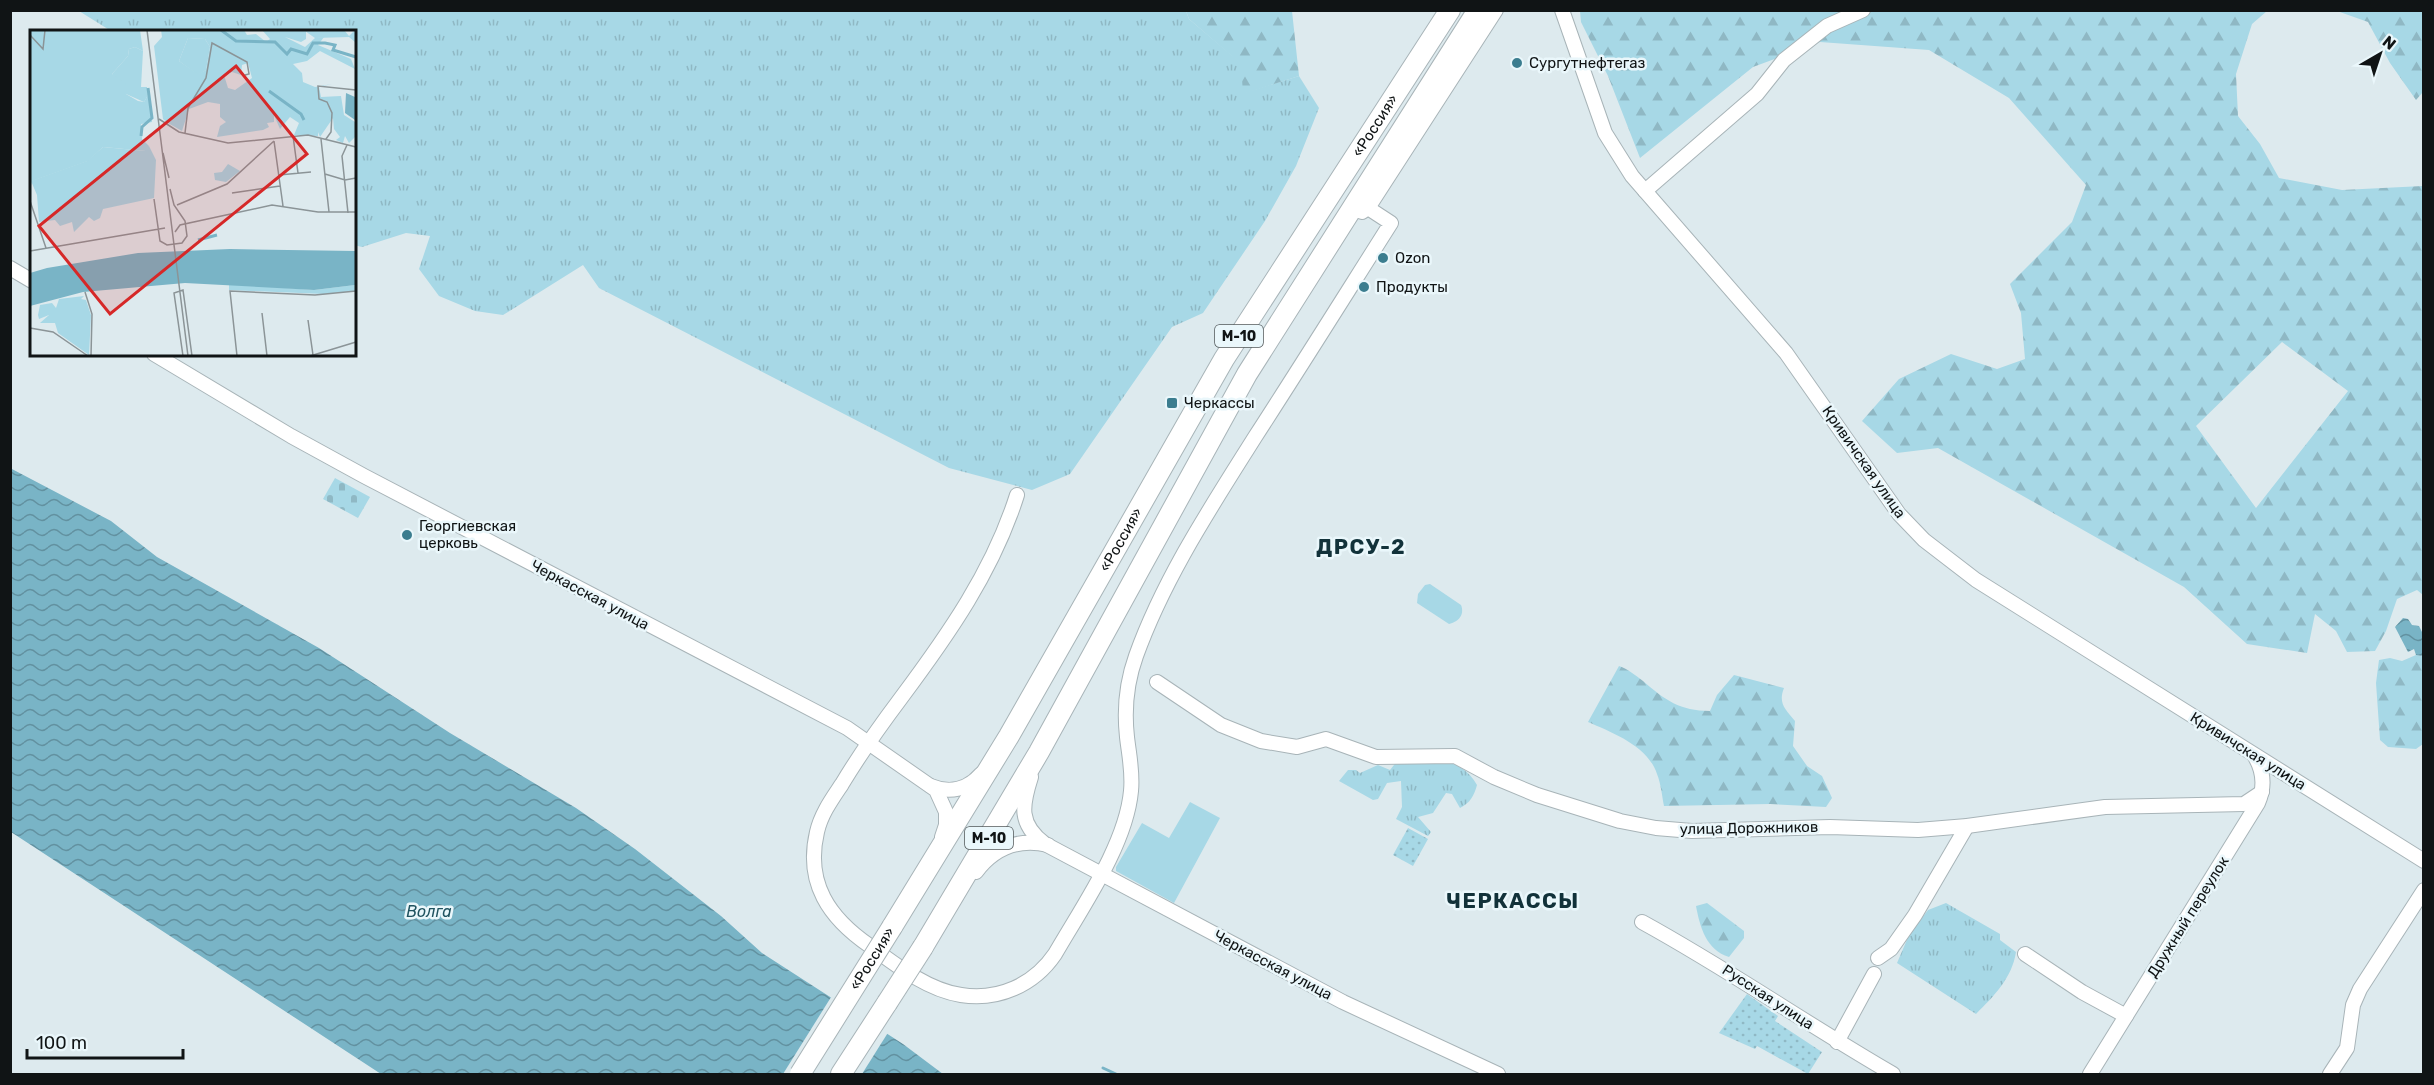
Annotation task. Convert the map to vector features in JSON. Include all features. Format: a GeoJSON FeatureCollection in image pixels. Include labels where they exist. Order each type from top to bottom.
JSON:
{"type":"FeatureCollection","features":[{"type":"Feature","properties":{"kind":"highway","name":"«Россия»"},"geometry":{"type":"LineString","coordinates":[[800,1074],[1009,736],[1224,359],[1450,10]]}},
{"type":"Feature","properties":{"kind":"highway","name":"«Россия»"},"geometry":{"type":"LineString","coordinates":[[1039,752],[1210,438],[1247,375],[1478,10]]}},
{"type":"Feature","properties":{"kind":"highway","name":"М-10"},"geometry":{"type":"LineString","coordinates":[[841,1074],[938,923],[1039,752]]}},
{"type":"Feature","properties":{"kind":"street"},"geometry":{"type":"LineString","coordinates":[[1345,223],[1368,208],[1496,10]]}},
{"type":"Feature","properties":{"kind":"street"},"geometry":{"type":"LineString","coordinates":[[1553,10],[1569,32]]}},
{"type":"Feature","properties":{"kind":"street","name":"Кривичская улица"},"geometry":{"type":"LineString","coordinates":[[1562,10],[1605,133],[1627,169],[1786,353],[1892,505],[1924,540],[1976,580],[2424,861]]}},
{"type":"Feature","properties":{"kind":"street"},"geometry":{"type":"LineString","coordinates":[[1645,191],[1757,94],[1784,60],[1827,26],[1863,10]]}},
{"type":"Feature","properties":{"kind":"street"},"geometry":{"type":"LineString","coordinates":[[1017,495],[1006,529],[970,599],[868,742],[820,822],[814,856],[816,880],[825,902],[838,920],[865,943],[910,974],[940,989],[963,996],[989,996],[1021,986],[1037,974],[1051,959],[1120,835],[1129,804],[1132,771],[1126,714],[1128,690],[1136,656],[1152,617],[1197,530],[1391,222],[1368,208]]}},
{"type":"Feature","properties":{"kind":"street"},"geometry":{"type":"LineString","coordinates":[[10,268],[30,280]]}},
{"type":"Feature","properties":{"kind":"street","name":"Черкасская улица"},"geometry":{"type":"LineString","coordinates":[[157,356],[291,436],[364,476],[847,728],[930,785],[944,805],[946,825],[942,837],[907,902]]}},
{"type":"Feature","properties":{"kind":"street","name":"улица Дорожников"},"geometry":{"type":"LineString","coordinates":[[1157,682],[1221,725],[1261,741],[1297,747],[1326,739],[1376,757],[1455,756],[1494,777],[1537,795],[1620,821],[1656,828],[1692,831],[1830,827],[1918,830],[1966,826],[2105,807],[2244,804],[2262,792]]}},
{"type":"Feature","properties":{"kind":"street","name":"Черкасская улица"},"geometry":{"type":"LineString","coordinates":[[930,785],[949,790],[960,789],[971,783],[980,776],[1009,736]]}},
{"type":"Feature","properties":{"kind":"street","name":"Черкасская улица"},"geometry":{"type":"LineString","coordinates":[[1039,752],[1023,802],[1023,811],[1033,833],[1052,847],[1343,1002],[1498,1074]]}},
{"type":"Feature","properties":{"kind":"street"},"geometry":{"type":"LineString","coordinates":[[2254,755],[2261,770],[2262,792]]}},
{"type":"Feature","properties":{"kind":"street","name":"Дружный переулок"},"geometry":{"type":"LineString","coordinates":[[2094,1073],[2126,1016],[2255,809],[2262,792]]}},
{"type":"Feature","properties":{"kind":"street"},"geometry":{"type":"LineString","coordinates":[[1878,958],[1891,949],[1915,915],[1966,826]]}},
{"type":"Feature","properties":{"kind":"street","name":"Черкасская улица"},"geometry":{"type":"LineString","coordinates":[[938,923],[980,866],[993,854],[1019,843],[1036,843],[1052,847]]}},
{"type":"Feature","properties":{"kind":"street"},"geometry":{"type":"LineString","coordinates":[[2330,1074],[2347,1048],[2353,1005],[2360,989],[2424,890]]}},
{"type":"Feature","properties":{"kind":"street","name":"Русская улица"},"geometry":{"type":"LineString","coordinates":[[1642,922],[1703,955],[1838,1042],[1893,1074]]}},
{"type":"Feature","properties":{"kind":"street"},"geometry":{"type":"LineString","coordinates":[[2025,954],[2082,992],[2126,1016]]}},
{"type":"Feature","properties":{"kind":"street"},"geometry":{"type":"LineString","coordinates":[[1838,1042],[1874,974]]}},
{"type":"Feature","properties":{"kind":"green space"},"geometry":{"type":"Polygon","coordinates":[[[79,11],[1186,11],[1189,19],[1242,64],[1244,93],[1299,76],[1319,108],[1296,166],[1265,221],[1203,313],[1172,327],[1070,474],[1032,490],[949,468],[599,288],[583,265],[503,315],[475,311],[439,296],[419,269],[430,236],[406,233],[362,247],[356,246],[356,30],[109,30],[79,11]]]}},
{"type":"Feature","properties":{"kind":"green space"},"geometry":{"type":"Polygon","coordinates":[[[1186,11],[1292,11],[1299,76],[1243,94],[1241,64],[1189,19],[1186,11]]]}},
{"type":"Feature","properties":{"kind":"green space"},"geometry":{"type":"Polygon","coordinates":[[[1580,11],[2267,11],[2252,24],[2236,74],[2238,116],[2260,144],[2279,178],[2342,190],[2423,186],[2423,595],[2417,590],[2397,599],[2386,631],[2375,651],[2347,652],[2336,631],[2315,614],[2307,653],[2247,644],[2184,587],[1938,448],[1897,453],[1862,421],[1899,379],[1951,354],[1997,369],[2025,359],[2021,313],[2010,284],[2072,222],[2086,185],[2009,98],[1929,50],[1820,42],[1753,67],[1640,158],[1608,76],[1581,22],[1580,11]],[[2282,342],[2196,426],[2256,508],[2348,391],[2282,342]]]}},
{"type":"Feature","properties":{"kind":"green space"},"geometry":{"type":"Polygon","coordinates":[[[2337,11],[2423,11],[2423,92],[2416,100],[2390,63],[2368,22],[2337,11]]]}},
{"type":"Feature","properties":{"kind":"green space"},"geometry":{"type":"Polygon","coordinates":[[[335,478],[370,497],[358,518],[323,499],[335,478]]]}},
{"type":"Feature","properties":{"kind":"green space"},"geometry":{"type":"Polygon","coordinates":[[[1430,584],[1461,605],[1462,612],[1458,620],[1449,624],[1417,603],[1418,594],[1425,585],[1430,584]]]}},
{"type":"Feature","properties":{"kind":"green space"},"geometry":{"type":"Polygon","coordinates":[[[2416,655],[2423,656],[2423,744],[2416,749],[2388,747],[2380,740],[2376,683],[2379,660],[2390,658],[2402,661],[2416,655]]]}},
{"type":"Feature","properties":{"kind":"green space"},"geometry":{"type":"Polygon","coordinates":[[[1619,666],[1631,672],[1673,703],[1690,709],[1710,711],[1717,695],[1734,675],[1784,688],[1782,702],[1795,721],[1793,746],[1807,766],[1822,776],[1832,798],[1826,807],[1770,804],[1664,806],[1657,774],[1646,756],[1628,742],[1588,722],[1619,666]]]}},
{"type":"Feature","properties":{"kind":"green space"},"geometry":{"type":"Polygon","coordinates":[[[1398,760],[1432,760],[1453,764],[1470,775],[1477,785],[1469,801],[1460,808],[1452,794],[1446,793],[1433,813],[1418,817],[1431,832],[1428,836],[1396,819],[1402,807],[1401,781],[1387,783],[1378,799],[1373,800],[1339,781],[1348,770],[1356,770],[1360,773],[1378,765],[1390,770],[1398,760]]]}},
{"type":"Feature","properties":{"kind":"green space"},"geometry":{"type":"Polygon","coordinates":[[[1190,802],[1220,818],[1174,903],[1116,871],[1116,867],[1142,823],[1169,838],[1190,802]]]}},
{"type":"Feature","properties":{"kind":"green space"},"geometry":{"type":"Polygon","coordinates":[[[1408,828],[1428,839],[1413,866],[1393,855],[1408,828]]]}},
{"type":"Feature","properties":{"kind":"green space"},"geometry":{"type":"Polygon","coordinates":[[[1707,903],[1744,931],[1744,938],[1729,957],[1715,949],[1702,930],[1696,906],[1707,903]]]}},
{"type":"Feature","properties":{"kind":"green space"},"geometry":{"type":"Polygon","coordinates":[[[1946,903],[2000,934],[2000,940],[2016,952],[2006,978],[1996,993],[1976,1014],[1897,963],[1909,935],[1928,910],[1946,903]]]}},
{"type":"Feature","properties":{"kind":"green space"},"geometry":{"type":"Polygon","coordinates":[[[1747,994],[1778,1016],[1775,1021],[1822,1052],[1808,1074],[1757,1046],[1755,1049],[1719,1033],[1747,994]]]}},
{"type":"Feature","properties":{"kind":"water","name":"Волга"},"geometry":{"type":"Polygon","coordinates":[[[10,468],[111,521],[157,557],[319,648],[450,733],[576,808],[635,849],[721,916],[762,953],[903,1044],[943,1074],[381,1074],[11,832],[10,468]]]}},
{"type":"Feature","properties":{"kind":"water"},"geometry":{"type":"Polygon","coordinates":[[[2403,618],[2408,619],[2412,625],[2419,626],[2423,634],[2423,656],[2416,655],[2414,649],[2408,652],[2395,627],[2403,618]]]}},
{"type":"Feature","properties":{"kind":"pier"},"geometry":{"type":"Polygon","coordinates":[[[833,994],[889,1031],[862,1074],[783,1074],[833,994]]]}},
{"type":"Feature","properties":{"kind":"waterway"},"geometry":{"type":"LineString","coordinates":[[1103,1068],[1116,1074]]}},
{"type":"Feature","properties":{"kind":"place","name":"Сургутнефтегаз"},"geometry":{"type":"Point","coordinates":[1517,63]}},
{"type":"Feature","properties":{"kind":"place","name":"Ozon"},"geometry":{"type":"Point","coordinates":[1383,258]}},
{"type":"Feature","properties":{"kind":"place","name":"Продукты"},"geometry":{"type":"Point","coordinates":[1364,287]}},
{"type":"Feature","properties":{"kind":"place","name":"Черкассы"},"geometry":{"type":"Point","coordinates":[1172,403]}},
{"type":"Feature","properties":{"kind":"place","name":"Георгиевская церковь"},"geometry":{"type":"Point","coordinates":[407,535]}},
{"type":"Feature","properties":{"kind":"district","name":"ДРСУ-2"},"geometry":{"type":"Point","coordinates":[1361,547]}},
{"type":"Feature","properties":{"kind":"district","name":"ЧЕРКАССЫ"},"geometry":{"type":"Point","coordinates":[1513,901]}}]}
